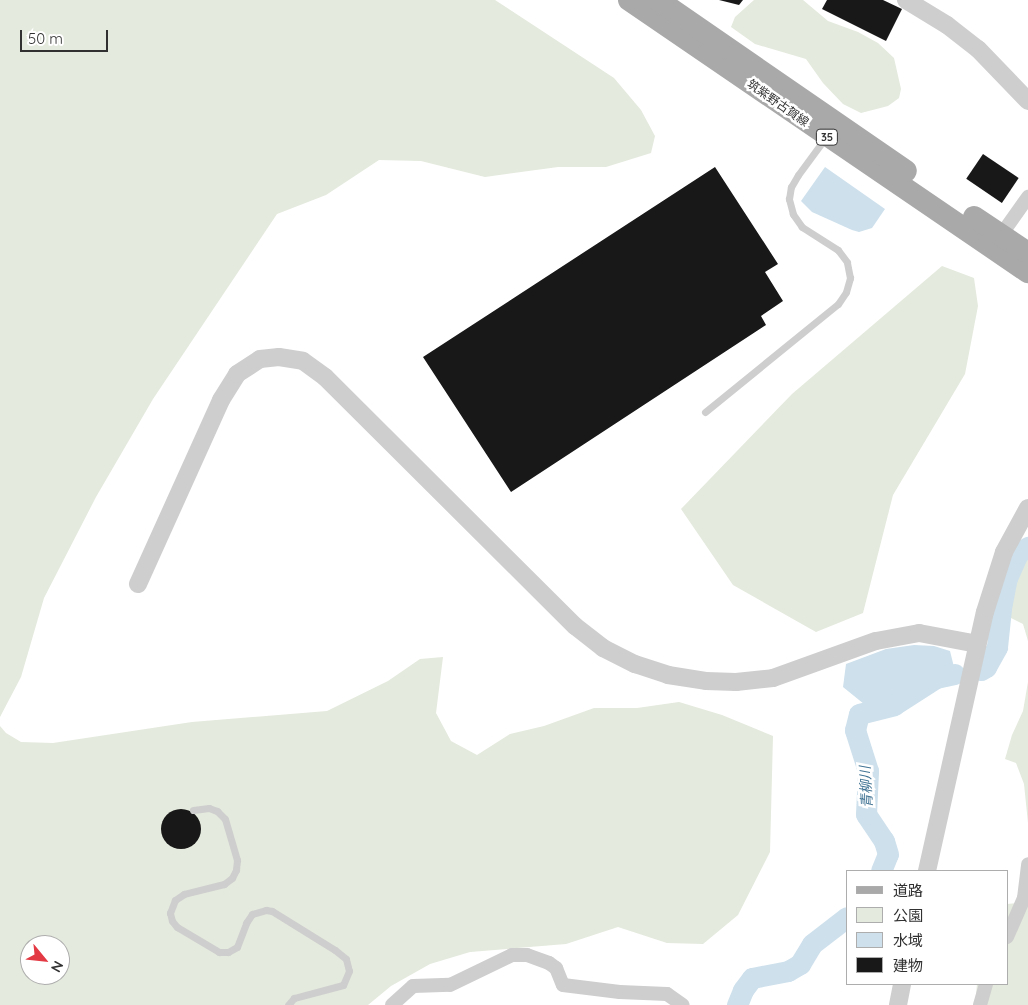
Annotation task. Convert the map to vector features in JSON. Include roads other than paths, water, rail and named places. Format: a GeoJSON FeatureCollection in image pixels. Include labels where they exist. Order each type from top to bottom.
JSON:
{"type":"FeatureCollection","features":[{"type":"Feature","properties":{"kind":"main road","name":"筑紫野古賀線"},"geometry":{"type":"LineString","coordinates":[[628,0],[1028,272]]}},
{"type":"Feature","properties":{"kind":"main road","name":"筑紫野古賀線"},"geometry":{"type":"LineString","coordinates":[[658,0],[1028,253]]}},
{"type":"Feature","properties":{"kind":"street"},"geometry":{"type":"LineString","coordinates":[[906,0],[947,25],[978,48],[1028,100]]}},
{"type":"Feature","properties":{"kind":"street"},"geometry":{"type":"LineString","coordinates":[[1001,235],[1028,197]]}},
{"type":"Feature","properties":{"kind":"street"},"geometry":{"type":"LineString","coordinates":[[138,584],[221,400],[236,374],[260,358],[279,357],[303,361],[325,378],[575,626],[603,648],[635,664],[668,675],[706,681],[736,682],[773,678],[876,641],[919,633],[977,644]]}},
{"type":"Feature","properties":{"kind":"street"},"geometry":{"type":"LineString","coordinates":[[927,870],[977,644],[1004,552],[1028,508]]}},
{"type":"Feature","properties":{"kind":"street"},"geometry":{"type":"LineString","coordinates":[[1008,935],[1024,898],[1028,864]]}},
{"type":"Feature","properties":{"kind":"street"},"geometry":{"type":"LineString","coordinates":[[392,1005],[413,986],[450,985],[512,955],[527,955],[549,963],[556,968],[563,985],[620,992],[667,994],[683,1005]]}},
{"type":"Feature","properties":{"kind":"street"},"geometry":{"type":"LineString","coordinates":[[898,1005],[902,985]]}},
{"type":"Feature","properties":{"kind":"street"},"geometry":{"type":"LineString","coordinates":[[980,1005],[986,985]]}},
{"type":"Feature","properties":{"kind":"lane"},"geometry":{"type":"LineString","coordinates":[[706,412],[838,304],[846,292],[850,278],[847,262],[838,250],[802,227],[793,214],[789,199],[791,187],[798,175],[827,137]]}},
{"type":"Feature","properties":{"kind":"lane"},"geometry":{"type":"LineString","coordinates":[[193,810],[210,808],[217,811],[225,819],[237,860],[236,870],[232,878],[224,884],[184,894],[175,900],[170,912],[172,921],[177,927],[219,952],[228,952],[237,947],[252,914],[266,910],[272,911],[298,925],[346,959],[349,971],[348,979],[343,985],[294,998],[288,1005]]}},
{"type":"Feature","properties":{"kind":"water"},"geometry":{"type":"Polygon","coordinates":[[[825,167],[885,209],[872,228],[859,232],[852,230],[812,212],[801,201],[825,167]]]}},
{"type":"Feature","properties":{"kind":"water"},"geometry":{"type":"Polygon","coordinates":[[[914,645],[934,646],[950,651],[954,667],[932,672],[888,700],[864,704],[843,687],[846,664],[886,649],[914,645]]]}},
{"type":"Feature","properties":{"kind":"waterway","name":"青柳川"},"geometry":{"type":"LineString","coordinates":[[981,670],[986,667],[997,647],[1001,608],[1007,578],[1018,553],[1028,547]]}},
{"type":"Feature","properties":{"kind":"waterway","name":"青柳川"},"geometry":{"type":"LineString","coordinates":[[881,870],[888,854],[884,841],[866,814],[868,771],[855,730],[859,714],[894,705],[936,678],[955,674]]}},
{"type":"Feature","properties":{"kind":"waterway","name":"青柳川"},"geometry":{"type":"LineString","coordinates":[[737,1005],[743,990],[752,978],[788,971],[800,964],[812,944],[846,918]]}}]}
